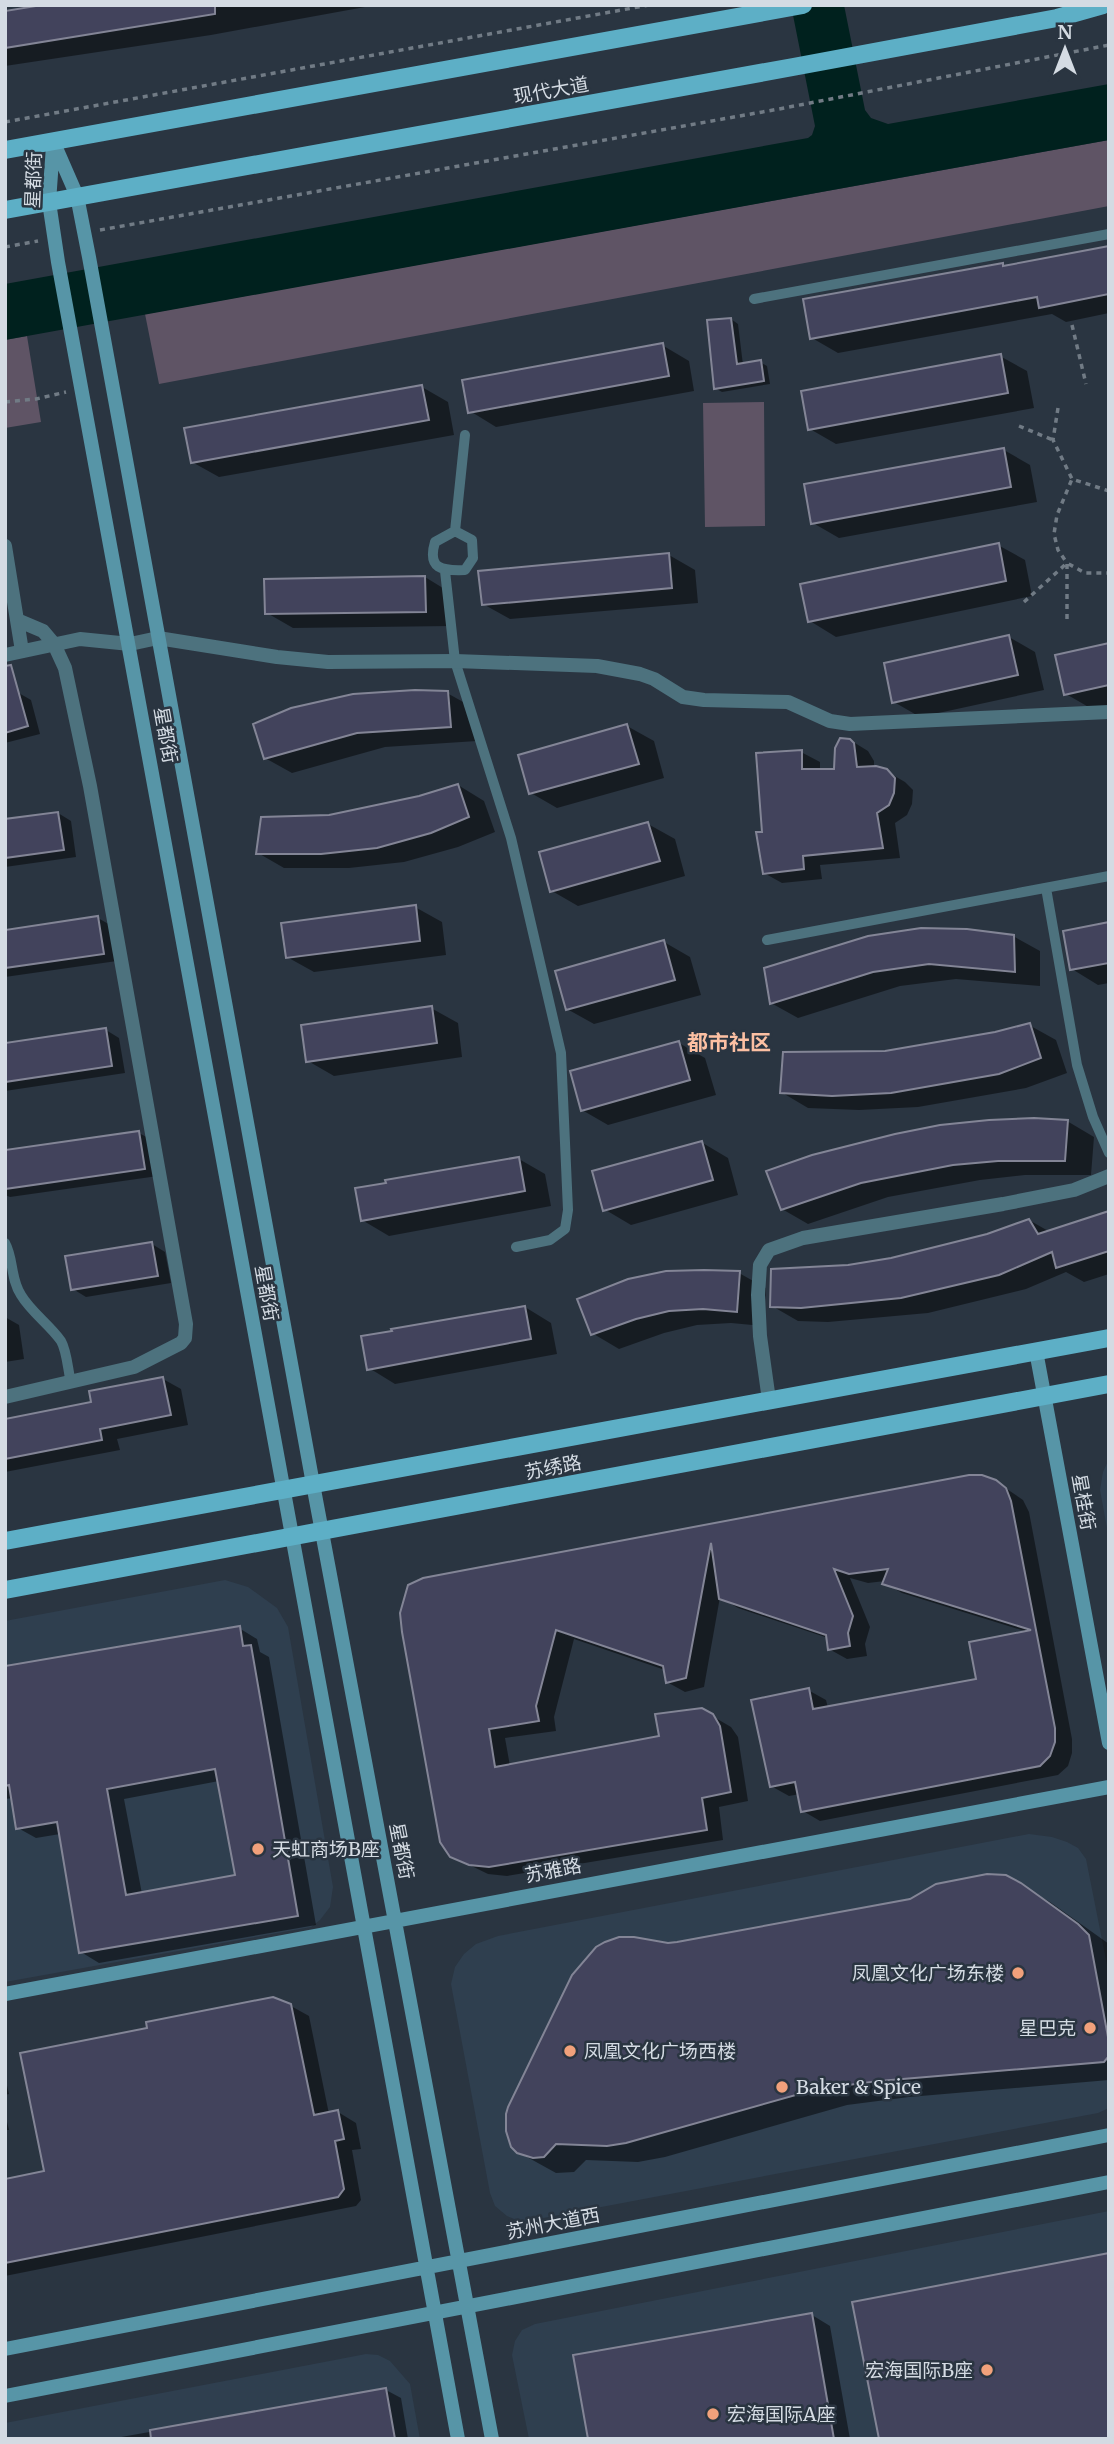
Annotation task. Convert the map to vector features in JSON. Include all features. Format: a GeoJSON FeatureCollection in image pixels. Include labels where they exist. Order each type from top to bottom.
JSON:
{"type":"FeatureCollection","features":[{"type":"Feature","properties":{"kind":"main road","name":"现代大道"},"geometry":{"type":"LineString","coordinates":[[5,150],[803,5]]}},
{"type":"Feature","properties":{"kind":"main road","name":"现代大道"},"geometry":{"type":"LineString","coordinates":[[5,210],[1057,18],[1103,5]]}},
{"type":"Feature","properties":{"kind":"main road","name":"星都街"},"geometry":{"type":"LineString","coordinates":[[53,141],[77,197],[89,257],[313,1484],[492,2439]]}},
{"type":"Feature","properties":{"kind":"main road","name":"星都街"},"geometry":{"type":"LineString","coordinates":[[53,141],[49,202],[58,262],[458,2439]]}},
{"type":"Feature","properties":{"kind":"main road","name":"苏绣路"},"geometry":{"type":"LineString","coordinates":[[5,1541],[1109,1338]]}},
{"type":"Feature","properties":{"kind":"main road","name":"星桂街"},"geometry":{"type":"LineString","coordinates":[[1036,1351],[1109,1743]]}},
{"type":"Feature","properties":{"kind":"main road","name":"苏绣路"},"geometry":{"type":"LineString","coordinates":[[5,1590],[1109,1384]]}},
{"type":"Feature","properties":{"kind":"main road","name":"苏雅路"},"geometry":{"type":"LineString","coordinates":[[5,1994],[1109,1787]]}},
{"type":"Feature","properties":{"kind":"main road","name":"苏州大道西"},"geometry":{"type":"LineString","coordinates":[[5,2349],[1109,2135]]}},
{"type":"Feature","properties":{"kind":"main road"},"geometry":{"type":"LineString","coordinates":[[5,2396],[1109,2182]]}},
{"type":"Feature","properties":{"kind":"street"},"geometry":{"type":"LineString","coordinates":[[5,546],[22,650]]}},
{"type":"Feature","properties":{"kind":"street"},"geometry":{"type":"LineString","coordinates":[[5,1397],[134,1367],[163,1354],[185,1338],[186,1324],[90,786],[65,668],[54,644],[43,631],[17,620]]}},
{"type":"Feature","properties":{"kind":"street"},"geometry":{"type":"LineString","coordinates":[[5,655],[80,639],[130,644],[158,638],[276,657],[328,662],[569,664],[621,669],[654,679],[683,697],[788,702],[830,721],[850,724],[1109,712]]}},
{"type":"Feature","properties":{"kind":"street"},"geometry":{"type":"LineString","coordinates":[[769,1400],[760,1336],[758,1295],[760,1265],[769,1250],[803,1238],[1074,1190],[1109,1176]]}},
{"type":"Feature","properties":{"kind":"lane"},"geometry":{"type":"LineString","coordinates":[[754,299],[1109,233]]}},
{"type":"Feature","properties":{"kind":"lane"},"geometry":{"type":"LineString","coordinates":[[455,531],[465,435]]}},
{"type":"Feature","properties":{"kind":"lane"},"geometry":{"type":"LineString","coordinates":[[455,531],[472,540],[474,558],[464,570],[445,571],[435,564],[432,554],[435,542],[455,531]]}},
{"type":"Feature","properties":{"kind":"lane"},"geometry":{"type":"LineString","coordinates":[[445,571],[455,661],[511,838],[561,1053],[568,1210],[565,1229],[550,1240],[516,1247]]}},
{"type":"Feature","properties":{"kind":"lane"},"geometry":{"type":"LineString","coordinates":[[767,940],[1109,876]]}},
{"type":"Feature","properties":{"kind":"lane"},"geometry":{"type":"LineString","coordinates":[[1046,888],[1077,1065],[1093,1117],[1109,1153]]}},
{"type":"Feature","properties":{"kind":"lane"},"geometry":{"type":"LineString","coordinates":[[5,1243],[9,1250],[12,1276],[20,1294],[61,1342],[71,1383]]}},
{"type":"Feature","properties":{"kind":"path"},"geometry":{"type":"LineString","coordinates":[[5,122],[649,5]]}},
{"type":"Feature","properties":{"kind":"path"},"geometry":{"type":"LineString","coordinates":[[84,233],[799,105],[1109,45]]}},
{"type":"Feature","properties":{"kind":"path"},"geometry":{"type":"LineString","coordinates":[[5,247],[54,239]]}},
{"type":"Feature","properties":{"kind":"path"},"geometry":{"type":"LineString","coordinates":[[1072,325],[1086,384]]}},
{"type":"Feature","properties":{"kind":"path"},"geometry":{"type":"LineString","coordinates":[[5,402],[36,399],[82,389]]}},
{"type":"Feature","properties":{"kind":"path"},"geometry":{"type":"LineString","coordinates":[[1058,408],[1053,440],[1072,479],[1109,491]]}},
{"type":"Feature","properties":{"kind":"path"},"geometry":{"type":"LineString","coordinates":[[1019,426],[1053,440]]}},
{"type":"Feature","properties":{"kind":"path"},"geometry":{"type":"LineString","coordinates":[[1072,479],[1057,515],[1054,534],[1058,550],[1067,563],[1085,573],[1109,573]]}},
{"type":"Feature","properties":{"kind":"path"},"geometry":{"type":"LineString","coordinates":[[1024,602],[1067,563]]}},
{"type":"Feature","properties":{"kind":"path"},"geometry":{"type":"LineString","coordinates":[[1067,563],[1067,619]]}},
{"type":"Feature","properties":{"kind":"shaded area"},"geometry":{"type":"Polygon","coordinates":[[[791,5],[844,5],[865,110],[871,118],[888,124],[1109,84],[1109,140],[5,340],[5,284],[808,138],[815,126],[791,5]]]}},
{"type":"Feature","properties":{"kind":"shaded area"},"geometry":{"type":"Polygon","coordinates":[[[1109,140],[1109,206],[159,384],[145,314],[1109,140]]]}},
{"type":"Feature","properties":{"kind":"shaded area"},"geometry":{"type":"Polygon","coordinates":[[[27,336],[41,422],[5,428],[5,340],[27,336]]]}},
{"type":"Feature","properties":{"kind":"shaded area"},"geometry":{"type":"Polygon","coordinates":[[[764,402],[765,526],[705,527],[703,403],[764,402]]]}},
{"type":"Feature","properties":{"kind":"shaded area"},"geometry":{"type":"Polygon","coordinates":[[[1109,1459],[1109,1539],[1100,1490],[1103,1472],[1109,1459]]]}},
{"type":"Feature","properties":{"kind":"shaded area"},"geometry":{"type":"Polygon","coordinates":[[[225,1580],[248,1587],[277,1608],[288,1627],[333,1887],[330,1907],[311,1927],[5,1982],[5,1621],[225,1580]]]}},
{"type":"Feature","properties":{"kind":"shaded area"},"geometry":{"type":"Polygon","coordinates":[[[1029,1834],[1067,1842],[1078,1848],[1086,1859],[1109,1975],[1109,2108],[1098,2113],[522,2222],[507,2216],[495,2206],[490,2193],[451,1984],[455,1967],[464,1954],[476,1944],[498,1936],[1029,1834]]]}},
{"type":"Feature","properties":{"kind":"shaded area"},"geometry":{"type":"Polygon","coordinates":[[[1109,2211],[1109,2439],[529,2439],[512,2355],[515,2341],[522,2330],[535,2324],[1109,2211]]]}},
{"type":"Feature","properties":{"kind":"shaded area"},"geometry":{"type":"Polygon","coordinates":[[[366,2354],[378,2355],[390,2361],[410,2384],[420,2439],[5,2439],[5,2423],[366,2354]]]}},
{"type":"Feature","properties":{"kind":"building"},"geometry":{"type":"Polygon","coordinates":[[[42,5],[215,5],[215,14],[5,48],[5,11],[42,5]]]}},
{"type":"Feature","properties":{"kind":"building"},"geometry":{"type":"Polygon","coordinates":[[[1109,246],[1109,294],[1039,308],[1037,297],[810,339],[803,299],[1109,246]]]}},
{"type":"Feature","properties":{"kind":"building"},"geometry":{"type":"Polygon","coordinates":[[[731,318],[737,364],[761,360],[764,381],[714,389],[707,320],[731,318]]]}},
{"type":"Feature","properties":{"kind":"building"},"geometry":{"type":"Polygon","coordinates":[[[663,343],[669,376],[468,413],[462,380],[663,343]]]}},
{"type":"Feature","properties":{"kind":"building"},"geometry":{"type":"Polygon","coordinates":[[[1001,354],[1008,393],[808,430],[801,391],[1001,354]]]}},
{"type":"Feature","properties":{"kind":"building"},"geometry":{"type":"Polygon","coordinates":[[[422,385],[429,420],[191,463],[184,428],[422,385]]]}},
{"type":"Feature","properties":{"kind":"building"},"geometry":{"type":"Polygon","coordinates":[[[1004,448],[1011,487],[811,524],[804,484],[1004,448]]]}},
{"type":"Feature","properties":{"kind":"building"},"geometry":{"type":"Polygon","coordinates":[[[999,543],[1006,581],[808,622],[800,584],[999,543]]]}},
{"type":"Feature","properties":{"kind":"building"},"geometry":{"type":"Polygon","coordinates":[[[669,553],[672,588],[482,605],[478,571],[669,553]]]}},
{"type":"Feature","properties":{"kind":"building"},"geometry":{"type":"Polygon","coordinates":[[[425,576],[426,612],[265,614],[264,579],[425,576]]]}},
{"type":"Feature","properties":{"kind":"building"},"geometry":{"type":"Polygon","coordinates":[[[1009,635],[1018,675],[892,703],[884,663],[1009,635]]]}},
{"type":"Feature","properties":{"kind":"building"},"geometry":{"type":"Polygon","coordinates":[[[1109,643],[1109,685],[1064,695],[1055,655],[1109,643]]]}},
{"type":"Feature","properties":{"kind":"building"},"geometry":{"type":"Polygon","coordinates":[[[11,665],[28,726],[5,733],[5,666],[11,665]]]}},
{"type":"Feature","properties":{"kind":"building"},"geometry":{"type":"Polygon","coordinates":[[[448,691],[451,727],[357,733],[264,759],[253,724],[291,708],[353,694],[448,691]]]}},
{"type":"Feature","properties":{"kind":"building"},"geometry":{"type":"Polygon","coordinates":[[[627,724],[639,764],[529,794],[518,755],[627,724]]]}},
{"type":"Feature","properties":{"kind":"building"},"geometry":{"type":"Polygon","coordinates":[[[840,738],[850,739],[854,743],[857,767],[876,766],[887,769],[895,778],[894,793],[889,805],[877,813],[883,848],[803,856],[804,869],[763,874],[756,832],[762,832],[756,753],[802,750],[802,769],[834,769],[835,748],[840,738]]]}},
{"type":"Feature","properties":{"kind":"building"},"geometry":{"type":"Polygon","coordinates":[[[458,784],[469,817],[431,833],[377,848],[321,854],[256,854],[261,817],[329,815],[419,796],[458,784]]]}},
{"type":"Feature","properties":{"kind":"building"},"geometry":{"type":"Polygon","coordinates":[[[58,812],[64,850],[5,858],[5,819],[58,812]]]}},
{"type":"Feature","properties":{"kind":"building"},"geometry":{"type":"Polygon","coordinates":[[[648,822],[660,861],[550,892],[539,852],[648,822]]]}},
{"type":"Feature","properties":{"kind":"building"},"geometry":{"type":"Polygon","coordinates":[[[416,905],[420,941],[286,958],[281,923],[416,905]]]}},
{"type":"Feature","properties":{"kind":"building"},"geometry":{"type":"Polygon","coordinates":[[[98,916],[104,954],[5,968],[5,930],[98,916]]]}},
{"type":"Feature","properties":{"kind":"building"},"geometry":{"type":"Polygon","coordinates":[[[1109,922],[1109,963],[1070,970],[1063,931],[1109,922]]]}},
{"type":"Feature","properties":{"kind":"building"},"geometry":{"type":"Polygon","coordinates":[[[921,928],[967,929],[1014,935],[1015,972],[929,964],[873,972],[770,1004],[764,968],[868,936],[921,928]]]}},
{"type":"Feature","properties":{"kind":"building"},"geometry":{"type":"Polygon","coordinates":[[[664,940],[675,980],[566,1010],[555,971],[664,940]]]}},
{"type":"Feature","properties":{"kind":"building"},"geometry":{"type":"Polygon","coordinates":[[[432,1006],[437,1043],[306,1062],[301,1025],[432,1006]]]}},
{"type":"Feature","properties":{"kind":"building"},"geometry":{"type":"Polygon","coordinates":[[[1030,1023],[1041,1058],[999,1074],[891,1093],[832,1096],[780,1093],[783,1052],[885,1051],[995,1032],[1030,1023]]]}},
{"type":"Feature","properties":{"kind":"building"},"geometry":{"type":"Polygon","coordinates":[[[106,1028],[112,1066],[5,1082],[5,1043],[106,1028]]]}},
{"type":"Feature","properties":{"kind":"building"},"geometry":{"type":"Polygon","coordinates":[[[679,1041],[690,1080],[581,1111],[570,1071],[679,1041]]]}},
{"type":"Feature","properties":{"kind":"building"},"geometry":{"type":"Polygon","coordinates":[[[1034,1118],[1068,1120],[1065,1161],[998,1161],[953,1165],[861,1183],[781,1210],[766,1171],[812,1155],[940,1125],[1034,1118]]]}},
{"type":"Feature","properties":{"kind":"building"},"geometry":{"type":"Polygon","coordinates":[[[139,1131],[145,1169],[5,1189],[5,1150],[139,1131]]]}},
{"type":"Feature","properties":{"kind":"building"},"geometry":{"type":"Polygon","coordinates":[[[702,1141],[713,1180],[603,1211],[592,1171],[702,1141]]]}},
{"type":"Feature","properties":{"kind":"building"},"geometry":{"type":"Polygon","coordinates":[[[519,1157],[525,1191],[361,1221],[355,1188],[386,1183],[385,1180],[519,1157]]]}},
{"type":"Feature","properties":{"kind":"building"},"geometry":{"type":"Polygon","coordinates":[[[1109,1211],[1109,1251],[1056,1268],[1052,1252],[999,1275],[901,1298],[801,1308],[770,1307],[771,1269],[848,1265],[891,1258],[987,1234],[1029,1219],[1038,1234],[1109,1211]]]}},
{"type":"Feature","properties":{"kind":"building"},"geometry":{"type":"Polygon","coordinates":[[[152,1242],[158,1276],[71,1290],[65,1256],[152,1242]]]}},
{"type":"Feature","properties":{"kind":"building"},"geometry":{"type":"Polygon","coordinates":[[[666,1271],[740,1271],[737,1312],[703,1309],[669,1311],[591,1335],[577,1299],[628,1279],[666,1271]]]}},
{"type":"Feature","properties":{"kind":"building"},"geometry":{"type":"Polygon","coordinates":[[[525,1306],[531,1339],[367,1370],[361,1336],[525,1306]]]}},
{"type":"Feature","properties":{"kind":"building"},"geometry":{"type":"Polygon","coordinates":[[[163,1377],[171,1415],[100,1429],[102,1440],[5,1459],[5,1419],[91,1402],[89,1391],[163,1377]]]}},
{"type":"Feature","properties":{"kind":"building"},"geometry":{"type":"Polygon","coordinates":[[[969,1475],[982,1475],[996,1480],[1006,1488],[1011,1501],[1055,1728],[1055,1742],[1050,1756],[1040,1766],[801,1812],[795,1782],[770,1787],[751,1700],[809,1688],[813,1709],[976,1679],[969,1642],[1031,1630],[882,1584],[888,1569],[849,1574],[834,1569],[853,1616],[848,1633],[850,1646],[828,1650],[826,1635],[719,1599],[711,1543],[686,1678],[666,1683],[663,1666],[556,1630],[536,1706],[539,1721],[489,1729],[495,1767],[659,1736],[655,1714],[702,1708],[713,1714],[720,1726],[731,1792],[702,1798],[707,1830],[489,1867],[469,1865],[450,1857],[440,1842],[402,1632],[400,1613],[408,1585],[423,1578],[969,1475]]]}},
{"type":"Feature","properties":{"kind":"building","name":"天虹商场B座"},"geometry":{"type":"Polygon","coordinates":[[[240,1626],[243,1646],[251,1645],[298,1916],[79,1953],[57,1822],[16,1829],[9,1785],[5,1786],[5,1666],[240,1626]],[[215,1769],[107,1789],[126,1895],[235,1875],[215,1769]]]}},
{"type":"Feature","properties":{"kind":"building"},"geometry":{"type":"Polygon","coordinates":[[[987,1874],[1006,1875],[1021,1883],[1089,1935],[1108,2037],[1109,2056],[1104,2062],[879,2081],[817,2089],[626,2143],[607,2146],[556,2144],[544,2157],[533,2158],[517,2153],[511,2147],[506,2131],[508,2107],[572,1975],[596,1947],[619,1937],[677,1942],[910,1899],[936,1884],[987,1874]]]}},
{"type":"Feature","properties":{"kind":"building"},"geometry":{"type":"Polygon","coordinates":[[[273,1997],[291,2004],[314,2115],[338,2110],[344,2139],[335,2141],[344,2189],[338,2197],[5,2263],[5,2179],[44,2171],[20,2053],[147,2028],[146,2022],[273,1997]]]}},
{"type":"Feature","properties":{"kind":"building","name":"宏海国际B座"},"geometry":{"type":"Polygon","coordinates":[[[1109,2253],[1109,2439],[879,2439],[852,2302],[1109,2253]]]}},
{"type":"Feature","properties":{"kind":"building"},"geometry":{"type":"Polygon","coordinates":[[[812,2313],[834,2439],[588,2439],[573,2355],[812,2313]]]}},
{"type":"Feature","properties":{"kind":"building"},"geometry":{"type":"Polygon","coordinates":[[[386,2388],[395,2439],[151,2439],[150,2430],[386,2388]]]}},
{"type":"Feature","properties":{"kind":"place","name":"天虹商场B座"},"geometry":{"type":"Point","coordinates":[258,1849]}},
{"type":"Feature","properties":{"kind":"place","name":"凤凰文化广场东楼"},"geometry":{"type":"Point","coordinates":[1018,1973]}},
{"type":"Feature","properties":{"kind":"place","name":"星巴克"},"geometry":{"type":"Point","coordinates":[1090,2028]}},
{"type":"Feature","properties":{"kind":"place","name":"凤凰文化广场西楼"},"geometry":{"type":"Point","coordinates":[570,2051]}},
{"type":"Feature","properties":{"kind":"place","name":"Baker & Spice"},"geometry":{"type":"Point","coordinates":[782,2087]}},
{"type":"Feature","properties":{"kind":"place","name":"宏海国际B座"},"geometry":{"type":"Point","coordinates":[987,2370]}},
{"type":"Feature","properties":{"kind":"place","name":"宏海国际A座"},"geometry":{"type":"Point","coordinates":[713,2414]}},
{"type":"Feature","properties":{"kind":"district","name":"都市社区"},"geometry":{"type":"Point","coordinates":[729,1042]}}]}
